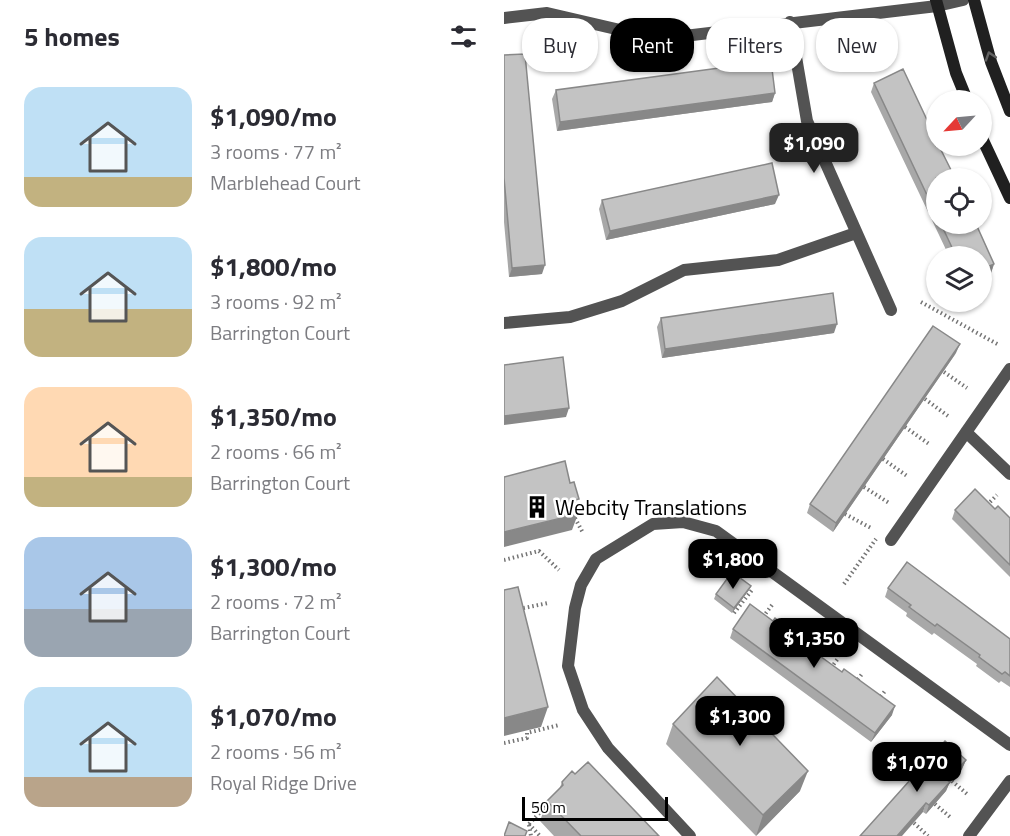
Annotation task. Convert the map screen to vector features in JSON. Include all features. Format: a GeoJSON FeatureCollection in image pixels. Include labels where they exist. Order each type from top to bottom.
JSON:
{"type":"FeatureCollection","features":[{"type":"Feature","properties":{"kind":"street"},"geometry":{"type":"LineString","coordinates":[[804,20],[963,0]]}},
{"type":"Feature","properties":{"kind":"street"},"geometry":{"type":"LineString","coordinates":[[974,0],[991,62],[1010,111]]}},
{"type":"Feature","properties":{"kind":"street"},"geometry":{"type":"LineString","coordinates":[[937,3],[963,90]]}},
{"type":"Feature","properties":{"kind":"street"},"geometry":{"type":"LineString","coordinates":[[504,18],[547,13],[659,39],[706,33]]}},
{"type":"Feature","properties":{"kind":"street"},"geometry":{"type":"LineString","coordinates":[[799,72],[807,121],[891,310]]}},
{"type":"Feature","properties":{"kind":"street"},"geometry":{"type":"LineString","coordinates":[[990,156],[1010,198]]}},
{"type":"Feature","properties":{"kind":"street"},"geometry":{"type":"LineString","coordinates":[[504,323],[570,317],[622,301],[684,270],[778,260],[856,233]]}},
{"type":"Feature","properties":{"kind":"street"},"geometry":{"type":"LineString","coordinates":[[891,540],[1010,369]]}},
{"type":"Feature","properties":{"kind":"street"},"geometry":{"type":"LineString","coordinates":[[966,432],[1010,474]]}},
{"type":"Feature","properties":{"kind":"street"},"geometry":{"type":"LineString","coordinates":[[690,836],[596,732],[583,710],[568,666],[581,585],[596,559],[653,524],[683,522],[716,531],[1010,745]]}},
{"type":"Feature","properties":{"kind":"street"},"geometry":{"type":"LineString","coordinates":[[969,836],[1010,780]]}},
{"type":"Feature","properties":{"kind":"path"},"geometry":{"type":"LineString","coordinates":[[921,302],[999,345]]}},
{"type":"Feature","properties":{"kind":"path"},"geometry":{"type":"LineString","coordinates":[[944,372],[967,388]]}},
{"type":"Feature","properties":{"kind":"path"},"geometry":{"type":"LineString","coordinates":[[924,399],[948,416]]}},
{"type":"Feature","properties":{"kind":"path"},"geometry":{"type":"LineString","coordinates":[[905,427],[929,444]]}},
{"type":"Feature","properties":{"kind":"path"},"geometry":{"type":"LineString","coordinates":[[883,459],[907,476]]}},
{"type":"Feature","properties":{"kind":"path"},"geometry":{"type":"LineString","coordinates":[[864,487],[888,503]]}},
{"type":"Feature","properties":{"kind":"path"},"geometry":{"type":"LineString","coordinates":[[982,509],[997,495]]}},
{"type":"Feature","properties":{"kind":"path"},"geometry":{"type":"LineString","coordinates":[[572,509],[583,533]]}},
{"type":"Feature","properties":{"kind":"path"},"geometry":{"type":"LineString","coordinates":[[845,514],[872,528]]}},
{"type":"Feature","properties":{"kind":"path"},"geometry":{"type":"LineString","coordinates":[[844,584],[880,533]]}},
{"type":"Feature","properties":{"kind":"path"},"geometry":{"type":"LineString","coordinates":[[504,560],[539,551],[559,570]]}},
{"type":"Feature","properties":{"kind":"path"},"geometry":{"type":"LineString","coordinates":[[735,613],[752,590]]}},
{"type":"Feature","properties":{"kind":"path"},"geometry":{"type":"LineString","coordinates":[[511,610],[548,603]]}},
{"type":"Feature","properties":{"kind":"path"},"geometry":{"type":"LineString","coordinates":[[759,622],[772,605]]}},
{"type":"Feature","properties":{"kind":"path"},"geometry":{"type":"LineString","coordinates":[[784,636],[794,622]]}},
{"type":"Feature","properties":{"kind":"path"},"geometry":{"type":"LineString","coordinates":[[804,656],[817,640]]}},
{"type":"Feature","properties":{"kind":"path"},"geometry":{"type":"LineString","coordinates":[[828,673],[839,657]]}},
{"type":"Feature","properties":{"kind":"path"},"geometry":{"type":"LineString","coordinates":[[852,686],[862,674]]}},
{"type":"Feature","properties":{"kind":"path"},"geometry":{"type":"LineString","coordinates":[[875,703],[885,691]]}},
{"type":"Feature","properties":{"kind":"path"},"geometry":{"type":"LineString","coordinates":[[504,743],[527,738],[526,733],[559,725]]}},
{"type":"Feature","properties":{"kind":"path"},"geometry":{"type":"LineString","coordinates":[[952,781],[967,794]]}},
{"type":"Feature","properties":{"kind":"path"},"geometry":{"type":"LineString","coordinates":[[529,824],[551,801]]}},
{"type":"Feature","properties":{"kind":"path"},"geometry":{"type":"LineString","coordinates":[[935,804],[950,817]]}},
{"type":"Feature","properties":{"kind":"path"},"geometry":{"type":"LineString","coordinates":[[914,823],[928,836]]}},
{"type":"Feature","properties":{"kind":"path"},"geometry":{"type":"LineString","coordinates":[[529,824],[531,836]]}},
{"type":"Feature","properties":{"kind":"path"},"geometry":{"type":"LineString","coordinates":[[529,824],[540,836]]}},
{"type":"Feature","properties":{"kind":"building"},"geometry":{"type":"Polygon","coordinates":[[[522,54],[522,72],[527,72],[545,265],[512,268],[504,178],[504,55],[522,54]]]}},
{"type":"Feature","properties":{"kind":"building"},"geometry":{"type":"Polygon","coordinates":[[[903,69],[926,118],[926,156],[944,156],[950,168],[926,168],[926,193],[874,83],[903,69]]]}},
{"type":"Feature","properties":{"kind":"building"},"geometry":{"type":"Polygon","coordinates":[[[694,71],[772,72],[775,93],[560,122],[556,90],[694,71]]]}},
{"type":"Feature","properties":{"kind":"building"},"geometry":{"type":"Polygon","coordinates":[[[772,163],[779,195],[610,231],[602,200],[772,163]]]}},
{"type":"Feature","properties":{"kind":"building"},"geometry":{"type":"Polygon","coordinates":[[[946,234],[980,234],[986,246],[951,246],[946,234]]]}},
{"type":"Feature","properties":{"kind":"building"},"geometry":{"type":"Polygon","coordinates":[[[833,293],[837,324],[665,349],[661,318],[833,293]]]}},
{"type":"Feature","properties":{"kind":"building"},"geometry":{"type":"Polygon","coordinates":[[[933,326],[960,344],[836,523],[810,504],[933,326]]]}},
{"type":"Feature","properties":{"kind":"building"},"geometry":{"type":"Polygon","coordinates":[[[563,357],[569,408],[504,416],[504,365],[563,357]]]}},
{"type":"Feature","properties":{"kind":"building","name":"Webcity Translations"},"geometry":{"type":"Polygon","coordinates":[[[565,461],[570,483],[574,482],[579,499],[575,500],[578,514],[504,532],[504,477],[565,461]]]}},
{"type":"Feature","properties":{"kind":"building"},"geometry":{"type":"Polygon","coordinates":[[[975,489],[995,509],[998,506],[1010,518],[1010,565],[955,510],[975,489]]]}},
{"type":"Feature","properties":{"kind":"building"},"geometry":{"type":"Polygon","coordinates":[[[907,562],[1010,639],[1010,676],[1005,672],[1002,674],[937,624],[935,626],[888,588],[907,562]]]}},
{"type":"Feature","properties":{"kind":"building"},"geometry":{"type":"Polygon","coordinates":[[[732,572],[751,586],[734,608],[716,594],[732,572]]]}},
{"type":"Feature","properties":{"kind":"building"},"geometry":{"type":"Polygon","coordinates":[[[518,587],[548,707],[504,718],[504,590],[518,587]]]}},
{"type":"Feature","properties":{"kind":"building"},"geometry":{"type":"Polygon","coordinates":[[[750,604],[773,621],[775,618],[800,637],[798,640],[842,672],[844,669],[895,706],[875,733],[733,629],[750,604]]]}},
{"type":"Feature","properties":{"kind":"building"},"geometry":{"type":"Polygon","coordinates":[[[717,677],[808,771],[763,815],[673,724],[717,677]]]}},
{"type":"Feature","properties":{"kind":"building"},"geometry":{"type":"Polygon","coordinates":[[[945,741],[966,760],[947,780],[950,782],[929,805],[926,803],[897,836],[860,836],[945,741]]]}},
{"type":"Feature","properties":{"kind":"building"},"geometry":{"type":"Polygon","coordinates":[[[588,762],[659,836],[581,836],[547,801],[563,785],[562,782],[572,771],[575,774],[588,762]]]}},
{"type":"Feature","properties":{"kind":"building"},"geometry":{"type":"Polygon","coordinates":[[[509,822],[527,831],[525,836],[504,836],[509,822]]]}},
{"type":"Feature","properties":{"kind":"place","name":"Webcity Translations"},"geometry":{"type":"Point","coordinates":[537,507]}}]}
